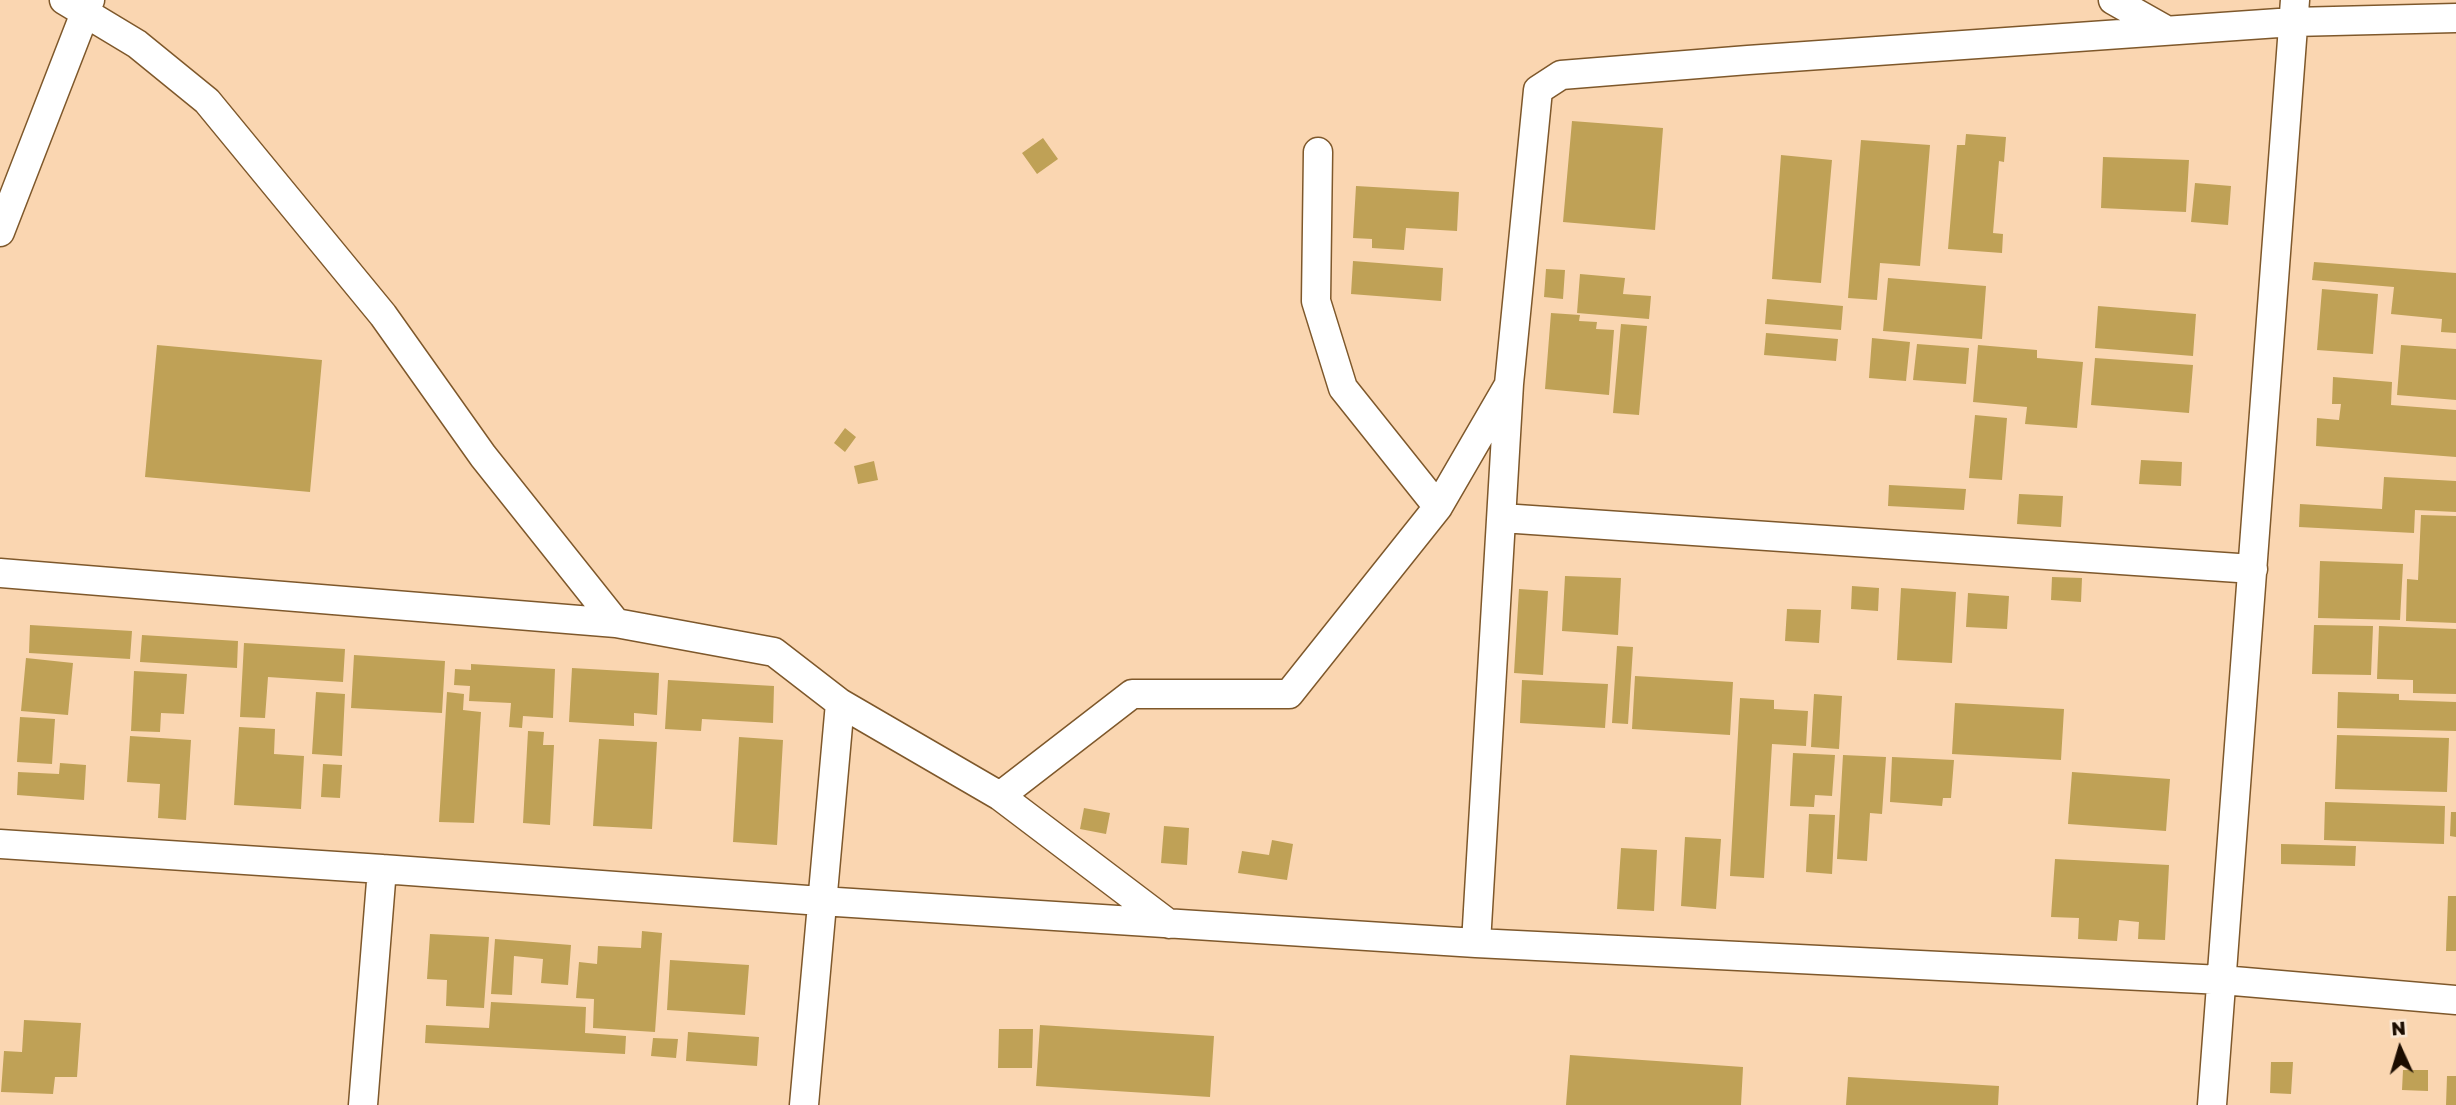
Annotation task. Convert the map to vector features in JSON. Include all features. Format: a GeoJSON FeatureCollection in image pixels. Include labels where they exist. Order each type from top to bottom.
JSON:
{"type":"FeatureCollection","features":[{"type":"Feature","properties":{"kind":"street"},"geometry":{"type":"LineString","coordinates":[[2113,0],[2166,30]]}},
{"type":"Feature","properties":{"kind":"street"},"geometry":{"type":"LineString","coordinates":[[0,232],[80,4],[137,44],[207,101],[383,315],[483,456],[616,623]]}},
{"type":"Feature","properties":{"kind":"street"},"geometry":{"type":"LineString","coordinates":[[2213,1105],[2294,11]]}},
{"type":"Feature","properties":{"kind":"street"},"geometry":{"type":"LineString","coordinates":[[1476,943],[1509,384],[1538,90],[1561,75],[2166,30],[2294,11],[2456,18]]}},
{"type":"Feature","properties":{"kind":"street"},"geometry":{"type":"LineString","coordinates":[[1318,152],[1316,301],[1343,388],[1438,507]]}},
{"type":"Feature","properties":{"kind":"street"},"geometry":{"type":"LineString","coordinates":[[1000,796],[1132,694],[1289,694],[1438,507],[1509,384]]}},
{"type":"Feature","properties":{"kind":"street"},"geometry":{"type":"LineString","coordinates":[[1502,518],[2253,569]]}},
{"type":"Feature","properties":{"kind":"street"},"geometry":{"type":"LineString","coordinates":[[0,573],[616,623],[774,652],[840,703],[1000,796],[1169,924]]}},
{"type":"Feature","properties":{"kind":"street"},"geometry":{"type":"LineString","coordinates":[[804,1105],[840,703]]}},
{"type":"Feature","properties":{"kind":"street"},"geometry":{"type":"LineString","coordinates":[[0,844],[1169,924],[1476,943],[2222,980],[2456,1000]]}},
{"type":"Feature","properties":{"kind":"street"},"geometry":{"type":"LineString","coordinates":[[363,1105],[383,869]]}},
{"type":"Feature","properties":{"kind":"building"},"geometry":{"type":"Polygon","coordinates":[[[1572,121],[1663,128],[1655,230],[1563,222],[1572,121]]]}},
{"type":"Feature","properties":{"kind":"building"},"geometry":{"type":"Polygon","coordinates":[[[1966,134],[2006,137],[2004,162],[1999,161],[1993,233],[2003,234],[2002,253],[1948,249],[1957,145],[1965,145],[1966,134]]]}},
{"type":"Feature","properties":{"kind":"building"},"geometry":{"type":"Polygon","coordinates":[[[1043,138],[1058,159],[1037,174],[1022,153],[1043,138]]]}},
{"type":"Feature","properties":{"kind":"building"},"geometry":{"type":"Polygon","coordinates":[[[1861,140],[1930,145],[1920,266],[1880,263],[1877,300],[1848,298],[1861,140]]]}},
{"type":"Feature","properties":{"kind":"building"},"geometry":{"type":"Polygon","coordinates":[[[1781,155],[1832,160],[1821,283],[1772,279],[1781,155]]]}},
{"type":"Feature","properties":{"kind":"building"},"geometry":{"type":"Polygon","coordinates":[[[2103,157],[2189,160],[2186,212],[2101,208],[2103,157]]]}},
{"type":"Feature","properties":{"kind":"building"},"geometry":{"type":"Polygon","coordinates":[[[2195,183],[2231,186],[2228,225],[2191,222],[2195,183]]]}},
{"type":"Feature","properties":{"kind":"building"},"geometry":{"type":"Polygon","coordinates":[[[1356,186],[1459,192],[1457,231],[1406,228],[1404,250],[1372,248],[1372,239],[1353,238],[1356,186]]]}},
{"type":"Feature","properties":{"kind":"building"},"geometry":{"type":"Polygon","coordinates":[[[1353,261],[1443,268],[1441,301],[1351,294],[1353,261]]]}},
{"type":"Feature","properties":{"kind":"building"},"geometry":{"type":"Polygon","coordinates":[[[2314,262],[2456,273],[2456,333],[2441,332],[2442,319],[2391,314],[2394,287],[2312,280],[2314,262]]]}},
{"type":"Feature","properties":{"kind":"building"},"geometry":{"type":"Polygon","coordinates":[[[1546,269],[1565,270],[1563,299],[1544,297],[1546,269]]]}},
{"type":"Feature","properties":{"kind":"building"},"geometry":{"type":"Polygon","coordinates":[[[1580,274],[1625,278],[1623,294],[1651,296],[1649,319],[1577,313],[1580,274]]]}},
{"type":"Feature","properties":{"kind":"building"},"geometry":{"type":"Polygon","coordinates":[[[1888,278],[1986,286],[1982,339],[1883,331],[1888,278]]]}},
{"type":"Feature","properties":{"kind":"building"},"geometry":{"type":"Polygon","coordinates":[[[2322,289],[2378,294],[2373,354],[2317,350],[2322,289]]]}},
{"type":"Feature","properties":{"kind":"building"},"geometry":{"type":"Polygon","coordinates":[[[1767,299],[1843,306],[1841,330],[1765,324],[1767,299]]]}},
{"type":"Feature","properties":{"kind":"building"},"geometry":{"type":"Polygon","coordinates":[[[2098,306],[2196,314],[2193,356],[2095,348],[2098,306]]]}},
{"type":"Feature","properties":{"kind":"building"},"geometry":{"type":"Polygon","coordinates":[[[1551,313],[1580,315],[1579,321],[1597,322],[1596,329],[1614,330],[1609,395],[1545,389],[1551,313]]]}},
{"type":"Feature","properties":{"kind":"building"},"geometry":{"type":"Polygon","coordinates":[[[1621,324],[1647,326],[1639,415],[1613,413],[1621,324]]]}},
{"type":"Feature","properties":{"kind":"building"},"geometry":{"type":"Polygon","coordinates":[[[1766,333],[1838,339],[1836,361],[1764,355],[1766,333]]]}},
{"type":"Feature","properties":{"kind":"building"},"geometry":{"type":"Polygon","coordinates":[[[1872,338],[1910,342],[1906,381],[1869,378],[1872,338]]]}},
{"type":"Feature","properties":{"kind":"building"},"geometry":{"type":"Polygon","coordinates":[[[1917,344],[1969,348],[1966,384],[1913,380],[1917,344]]]}},
{"type":"Feature","properties":{"kind":"building"},"geometry":{"type":"Polygon","coordinates":[[[157,345],[322,360],[310,492],[145,477],[157,345]]]}},
{"type":"Feature","properties":{"kind":"building"},"geometry":{"type":"Polygon","coordinates":[[[1978,345],[2037,350],[2037,358],[2083,362],[2077,428],[2025,424],[2027,407],[1973,402],[1978,345]]]}},
{"type":"Feature","properties":{"kind":"building"},"geometry":{"type":"Polygon","coordinates":[[[2401,345],[2456,349],[2456,400],[2397,395],[2401,345]]]}},
{"type":"Feature","properties":{"kind":"building"},"geometry":{"type":"Polygon","coordinates":[[[2095,358],[2193,365],[2189,413],[2091,405],[2095,358]]]}},
{"type":"Feature","properties":{"kind":"building"},"geometry":{"type":"Polygon","coordinates":[[[2333,377],[2392,382],[2391,405],[2456,410],[2456,457],[2316,446],[2317,418],[2339,420],[2341,404],[2332,404],[2333,377]]]}},
{"type":"Feature","properties":{"kind":"building"},"geometry":{"type":"Polygon","coordinates":[[[1975,415],[2007,418],[2002,480],[1969,478],[1975,415]]]}},
{"type":"Feature","properties":{"kind":"building"},"geometry":{"type":"Polygon","coordinates":[[[845,428],[856,437],[845,452],[834,443],[845,428]]]}},
{"type":"Feature","properties":{"kind":"building"},"geometry":{"type":"Polygon","coordinates":[[[2141,460],[2182,462],[2181,486],[2139,484],[2141,460]]]}},
{"type":"Feature","properties":{"kind":"building"},"geometry":{"type":"Polygon","coordinates":[[[874,461],[878,480],[858,484],[854,466],[874,461]]]}},
{"type":"Feature","properties":{"kind":"building"},"geometry":{"type":"Polygon","coordinates":[[[2384,477],[2456,481],[2456,512],[2415,510],[2414,533],[2299,527],[2300,504],[2382,509],[2384,477]]]}},
{"type":"Feature","properties":{"kind":"building"},"geometry":{"type":"Polygon","coordinates":[[[1889,485],[1966,489],[1964,510],[1888,506],[1889,485]]]}},
{"type":"Feature","properties":{"kind":"building"},"geometry":{"type":"Polygon","coordinates":[[[2019,494],[2063,496],[2061,527],[2017,524],[2019,494]]]}},
{"type":"Feature","properties":{"kind":"building"},"geometry":{"type":"Polygon","coordinates":[[[2421,515],[2456,516],[2456,623],[2406,621],[2407,579],[2418,580],[2421,515]]]}},
{"type":"Feature","properties":{"kind":"building"},"geometry":{"type":"Polygon","coordinates":[[[2320,561],[2403,564],[2400,620],[2318,618],[2320,561]]]}},
{"type":"Feature","properties":{"kind":"building"},"geometry":{"type":"Polygon","coordinates":[[[1565,576],[1621,578],[1618,635],[1562,631],[1565,576]]]}},
{"type":"Feature","properties":{"kind":"building"},"geometry":{"type":"Polygon","coordinates":[[[2052,577],[2082,578],[2081,602],[2051,600],[2052,577]]]}},
{"type":"Feature","properties":{"kind":"building"},"geometry":{"type":"Polygon","coordinates":[[[1852,586],[1879,588],[1878,611],[1851,609],[1852,586]]]}},
{"type":"Feature","properties":{"kind":"building"},"geometry":{"type":"Polygon","coordinates":[[[1901,588],[1956,592],[1952,663],[1897,660],[1901,588]]]}},
{"type":"Feature","properties":{"kind":"building"},"geometry":{"type":"Polygon","coordinates":[[[1519,589],[1548,591],[1543,675],[1514,673],[1519,589]]]}},
{"type":"Feature","properties":{"kind":"building"},"geometry":{"type":"Polygon","coordinates":[[[1968,593],[2009,596],[2007,629],[1966,627],[1968,593]]]}},
{"type":"Feature","properties":{"kind":"building"},"geometry":{"type":"Polygon","coordinates":[[[1787,609],[1821,610],[1819,643],[1785,641],[1787,609]]]}},
{"type":"Feature","properties":{"kind":"building"},"geometry":{"type":"Polygon","coordinates":[[[30,625],[132,631],[130,659],[29,653],[30,625]]]}},
{"type":"Feature","properties":{"kind":"building"},"geometry":{"type":"Polygon","coordinates":[[[2314,625],[2373,626],[2371,675],[2312,674],[2314,625]]]}},
{"type":"Feature","properties":{"kind":"building"},"geometry":{"type":"Polygon","coordinates":[[[2379,626],[2456,629],[2456,694],[2413,693],[2413,680],[2377,679],[2379,626]]]}},
{"type":"Feature","properties":{"kind":"building"},"geometry":{"type":"Polygon","coordinates":[[[142,635],[238,641],[237,668],[140,662],[142,635]]]}},
{"type":"Feature","properties":{"kind":"building"},"geometry":{"type":"Polygon","coordinates":[[[244,643],[345,649],[343,682],[268,677],[265,718],[240,717],[244,643]]]}},
{"type":"Feature","properties":{"kind":"building"},"geometry":{"type":"Polygon","coordinates":[[[1617,646],[1633,647],[1628,724],[1612,723],[1617,646]]]}},
{"type":"Feature","properties":{"kind":"building"},"geometry":{"type":"Polygon","coordinates":[[[354,655],[445,661],[442,713],[351,708],[354,655]]]}},
{"type":"Feature","properties":{"kind":"building"},"geometry":{"type":"Polygon","coordinates":[[[26,658],[73,663],[68,715],[21,711],[26,658]]]}},
{"type":"Feature","properties":{"kind":"building"},"geometry":{"type":"Polygon","coordinates":[[[471,664],[555,669],[553,718],[523,716],[522,728],[509,727],[511,703],[469,701],[470,686],[454,685],[455,669],[471,670],[471,664]]]}},
{"type":"Feature","properties":{"kind":"building"},"geometry":{"type":"Polygon","coordinates":[[[572,668],[659,673],[657,715],[634,713],[634,726],[569,722],[572,668]]]}},
{"type":"Feature","properties":{"kind":"building"},"geometry":{"type":"Polygon","coordinates":[[[134,671],[187,674],[184,714],[161,713],[160,732],[131,731],[134,671]]]}},
{"type":"Feature","properties":{"kind":"building"},"geometry":{"type":"Polygon","coordinates":[[[1635,676],[1733,682],[1730,735],[1632,729],[1635,676]]]}},
{"type":"Feature","properties":{"kind":"building"},"geometry":{"type":"Polygon","coordinates":[[[668,680],[774,686],[773,723],[702,719],[701,731],[665,729],[668,680]]]}},
{"type":"Feature","properties":{"kind":"building"},"geometry":{"type":"Polygon","coordinates":[[[1522,680],[1608,684],[1605,728],[1520,723],[1522,680]]]}},
{"type":"Feature","properties":{"kind":"building"},"geometry":{"type":"Polygon","coordinates":[[[316,692],[345,694],[342,756],[312,754],[316,692]]]}},
{"type":"Feature","properties":{"kind":"building"},"geometry":{"type":"Polygon","coordinates":[[[447,692],[464,694],[463,710],[481,712],[474,823],[439,822],[447,692]]]}},
{"type":"Feature","properties":{"kind":"building"},"geometry":{"type":"Polygon","coordinates":[[[2338,692],[2399,694],[2399,700],[2456,702],[2456,731],[2337,728],[2338,692]]]}},
{"type":"Feature","properties":{"kind":"building"},"geometry":{"type":"Polygon","coordinates":[[[1814,694],[1842,696],[1839,749],[1811,747],[1814,694]]]}},
{"type":"Feature","properties":{"kind":"building"},"geometry":{"type":"Polygon","coordinates":[[[1740,698],[1774,700],[1774,709],[1808,711],[1806,746],[1772,744],[1764,878],[1730,876],[1740,698]]]}},
{"type":"Feature","properties":{"kind":"building"},"geometry":{"type":"Polygon","coordinates":[[[1955,703],[2064,709],[2061,760],[1952,754],[1955,703]]]}},
{"type":"Feature","properties":{"kind":"building"},"geometry":{"type":"Polygon","coordinates":[[[20,717],[55,719],[52,764],[17,762],[20,717]]]}},
{"type":"Feature","properties":{"kind":"building"},"geometry":{"type":"Polygon","coordinates":[[[239,727],[275,729],[274,754],[304,756],[301,809],[234,805],[239,727]]]}},
{"type":"Feature","properties":{"kind":"building"},"geometry":{"type":"Polygon","coordinates":[[[528,731],[544,732],[543,745],[554,745],[550,825],[523,823],[528,731]]]}},
{"type":"Feature","properties":{"kind":"building"},"geometry":{"type":"Polygon","coordinates":[[[2337,735],[2449,738],[2447,792],[2335,789],[2337,735]]]}},
{"type":"Feature","properties":{"kind":"building"},"geometry":{"type":"Polygon","coordinates":[[[130,736],[191,740],[186,820],[158,818],[160,784],[127,782],[130,736]]]}},
{"type":"Feature","properties":{"kind":"building"},"geometry":{"type":"Polygon","coordinates":[[[739,737],[783,740],[777,845],[733,842],[739,737]]]}},
{"type":"Feature","properties":{"kind":"building"},"geometry":{"type":"Polygon","coordinates":[[[599,739],[657,742],[652,829],[593,826],[599,739]]]}},
{"type":"Feature","properties":{"kind":"building"},"geometry":{"type":"Polygon","coordinates":[[[1793,753],[1835,755],[1832,796],[1815,795],[1814,807],[1790,806],[1793,753]]]}},
{"type":"Feature","properties":{"kind":"building"},"geometry":{"type":"Polygon","coordinates":[[[1843,755],[1886,757],[1882,814],[1870,813],[1867,861],[1837,859],[1843,755]]]}},
{"type":"Feature","properties":{"kind":"building"},"geometry":{"type":"Polygon","coordinates":[[[1892,757],[1954,760],[1951,798],[1943,798],[1942,806],[1890,802],[1892,757]]]}},
{"type":"Feature","properties":{"kind":"building"},"geometry":{"type":"Polygon","coordinates":[[[60,763],[86,765],[84,800],[17,795],[18,772],[59,774],[60,763]]]}},
{"type":"Feature","properties":{"kind":"building"},"geometry":{"type":"Polygon","coordinates":[[[323,764],[342,765],[340,798],[321,797],[323,764]]]}},
{"type":"Feature","properties":{"kind":"building"},"geometry":{"type":"Polygon","coordinates":[[[2072,772],[2170,779],[2166,831],[2068,824],[2072,772]]]}},
{"type":"Feature","properties":{"kind":"building"},"geometry":{"type":"Polygon","coordinates":[[[2325,802],[2445,806],[2444,844],[2324,840],[2325,802]]]}},
{"type":"Feature","properties":{"kind":"building"},"geometry":{"type":"Polygon","coordinates":[[[1084,808],[1110,813],[1106,834],[1080,829],[1084,808]]]}},
{"type":"Feature","properties":{"kind":"building"},"geometry":{"type":"Polygon","coordinates":[[[2451,812],[2456,812],[2456,837],[2450,836],[2451,812]]]}},
{"type":"Feature","properties":{"kind":"building"},"geometry":{"type":"Polygon","coordinates":[[[1809,814],[1835,815],[1832,874],[1806,872],[1809,814]]]}},
{"type":"Feature","properties":{"kind":"building"},"geometry":{"type":"Polygon","coordinates":[[[1164,826],[1189,828],[1187,865],[1161,863],[1164,826]]]}},
{"type":"Feature","properties":{"kind":"building"},"geometry":{"type":"Polygon","coordinates":[[[1685,837],[1721,839],[1716,909],[1681,906],[1685,837]]]}},
{"type":"Feature","properties":{"kind":"building"},"geometry":{"type":"Polygon","coordinates":[[[1272,840],[1293,844],[1287,880],[1238,873],[1242,851],[1269,855],[1272,840]]]}},
{"type":"Feature","properties":{"kind":"building"},"geometry":{"type":"Polygon","coordinates":[[[2281,844],[2356,846],[2355,866],[2281,864],[2281,844]]]}},
{"type":"Feature","properties":{"kind":"building"},"geometry":{"type":"Polygon","coordinates":[[[1621,848],[1657,850],[1654,911],[1617,909],[1621,848]]]}},
{"type":"Feature","properties":{"kind":"building"},"geometry":{"type":"Polygon","coordinates":[[[2055,859],[2169,865],[2165,940],[2138,939],[2139,922],[2119,920],[2117,941],[2078,939],[2079,918],[2051,917],[2055,859]]]}},
{"type":"Feature","properties":{"kind":"building"},"geometry":{"type":"Polygon","coordinates":[[[2448,896],[2456,896],[2456,951],[2446,951],[2448,896]]]}},
{"type":"Feature","properties":{"kind":"building"},"geometry":{"type":"Polygon","coordinates":[[[642,931],[662,933],[655,1032],[593,1028],[594,999],[576,998],[579,962],[597,964],[598,946],[641,948],[642,931]]]}},
{"type":"Feature","properties":{"kind":"building"},"geometry":{"type":"Polygon","coordinates":[[[430,934],[489,937],[484,1008],[446,1006],[447,980],[427,979],[430,934]]]}},
{"type":"Feature","properties":{"kind":"building"},"geometry":{"type":"Polygon","coordinates":[[[495,939],[571,945],[568,985],[541,983],[543,959],[514,956],[512,995],[491,994],[495,939]]]}},
{"type":"Feature","properties":{"kind":"building"},"geometry":{"type":"Polygon","coordinates":[[[670,960],[749,965],[745,1015],[667,1010],[670,960]]]}},
{"type":"Feature","properties":{"kind":"building"},"geometry":{"type":"Polygon","coordinates":[[[491,1002],[586,1007],[585,1033],[626,1036],[625,1054],[425,1043],[426,1025],[489,1028],[491,1002]]]}},
{"type":"Feature","properties":{"kind":"building"},"geometry":{"type":"Polygon","coordinates":[[[24,1020],[81,1023],[77,1077],[55,1077],[53,1094],[1,1092],[4,1051],[22,1052],[24,1020]]]}},
{"type":"Feature","properties":{"kind":"building"},"geometry":{"type":"Polygon","coordinates":[[[1040,1025],[1214,1036],[1210,1097],[1036,1086],[1040,1025]]]}},
{"type":"Feature","properties":{"kind":"building"},"geometry":{"type":"Polygon","coordinates":[[[999,1029],[1033,1029],[1032,1068],[998,1068],[999,1029]]]}},
{"type":"Feature","properties":{"kind":"building"},"geometry":{"type":"Polygon","coordinates":[[[688,1032],[759,1037],[757,1066],[686,1061],[688,1032]]]}},
{"type":"Feature","properties":{"kind":"building"},"geometry":{"type":"Polygon","coordinates":[[[653,1038],[678,1039],[676,1058],[651,1056],[653,1038]]]}},
{"type":"Feature","properties":{"kind":"building"},"geometry":{"type":"Polygon","coordinates":[[[1570,1055],[1743,1067],[1741,1105],[1566,1105],[1570,1055]]]}},
{"type":"Feature","properties":{"kind":"building"},"geometry":{"type":"Polygon","coordinates":[[[2271,1062],[2293,1062],[2291,1094],[2270,1093],[2271,1062]]]}},
{"type":"Feature","properties":{"kind":"building"},"geometry":{"type":"Polygon","coordinates":[[[2403,1070],[2428,1070],[2428,1091],[2402,1090],[2403,1070]]]}},
{"type":"Feature","properties":{"kind":"building"},"geometry":{"type":"Polygon","coordinates":[[[2447,1076],[2456,1076],[2456,1105],[2446,1105],[2447,1076]]]}},
{"type":"Feature","properties":{"kind":"building"},"geometry":{"type":"Polygon","coordinates":[[[1848,1077],[1999,1086],[1998,1105],[1846,1105],[1848,1077]]]}}]}
